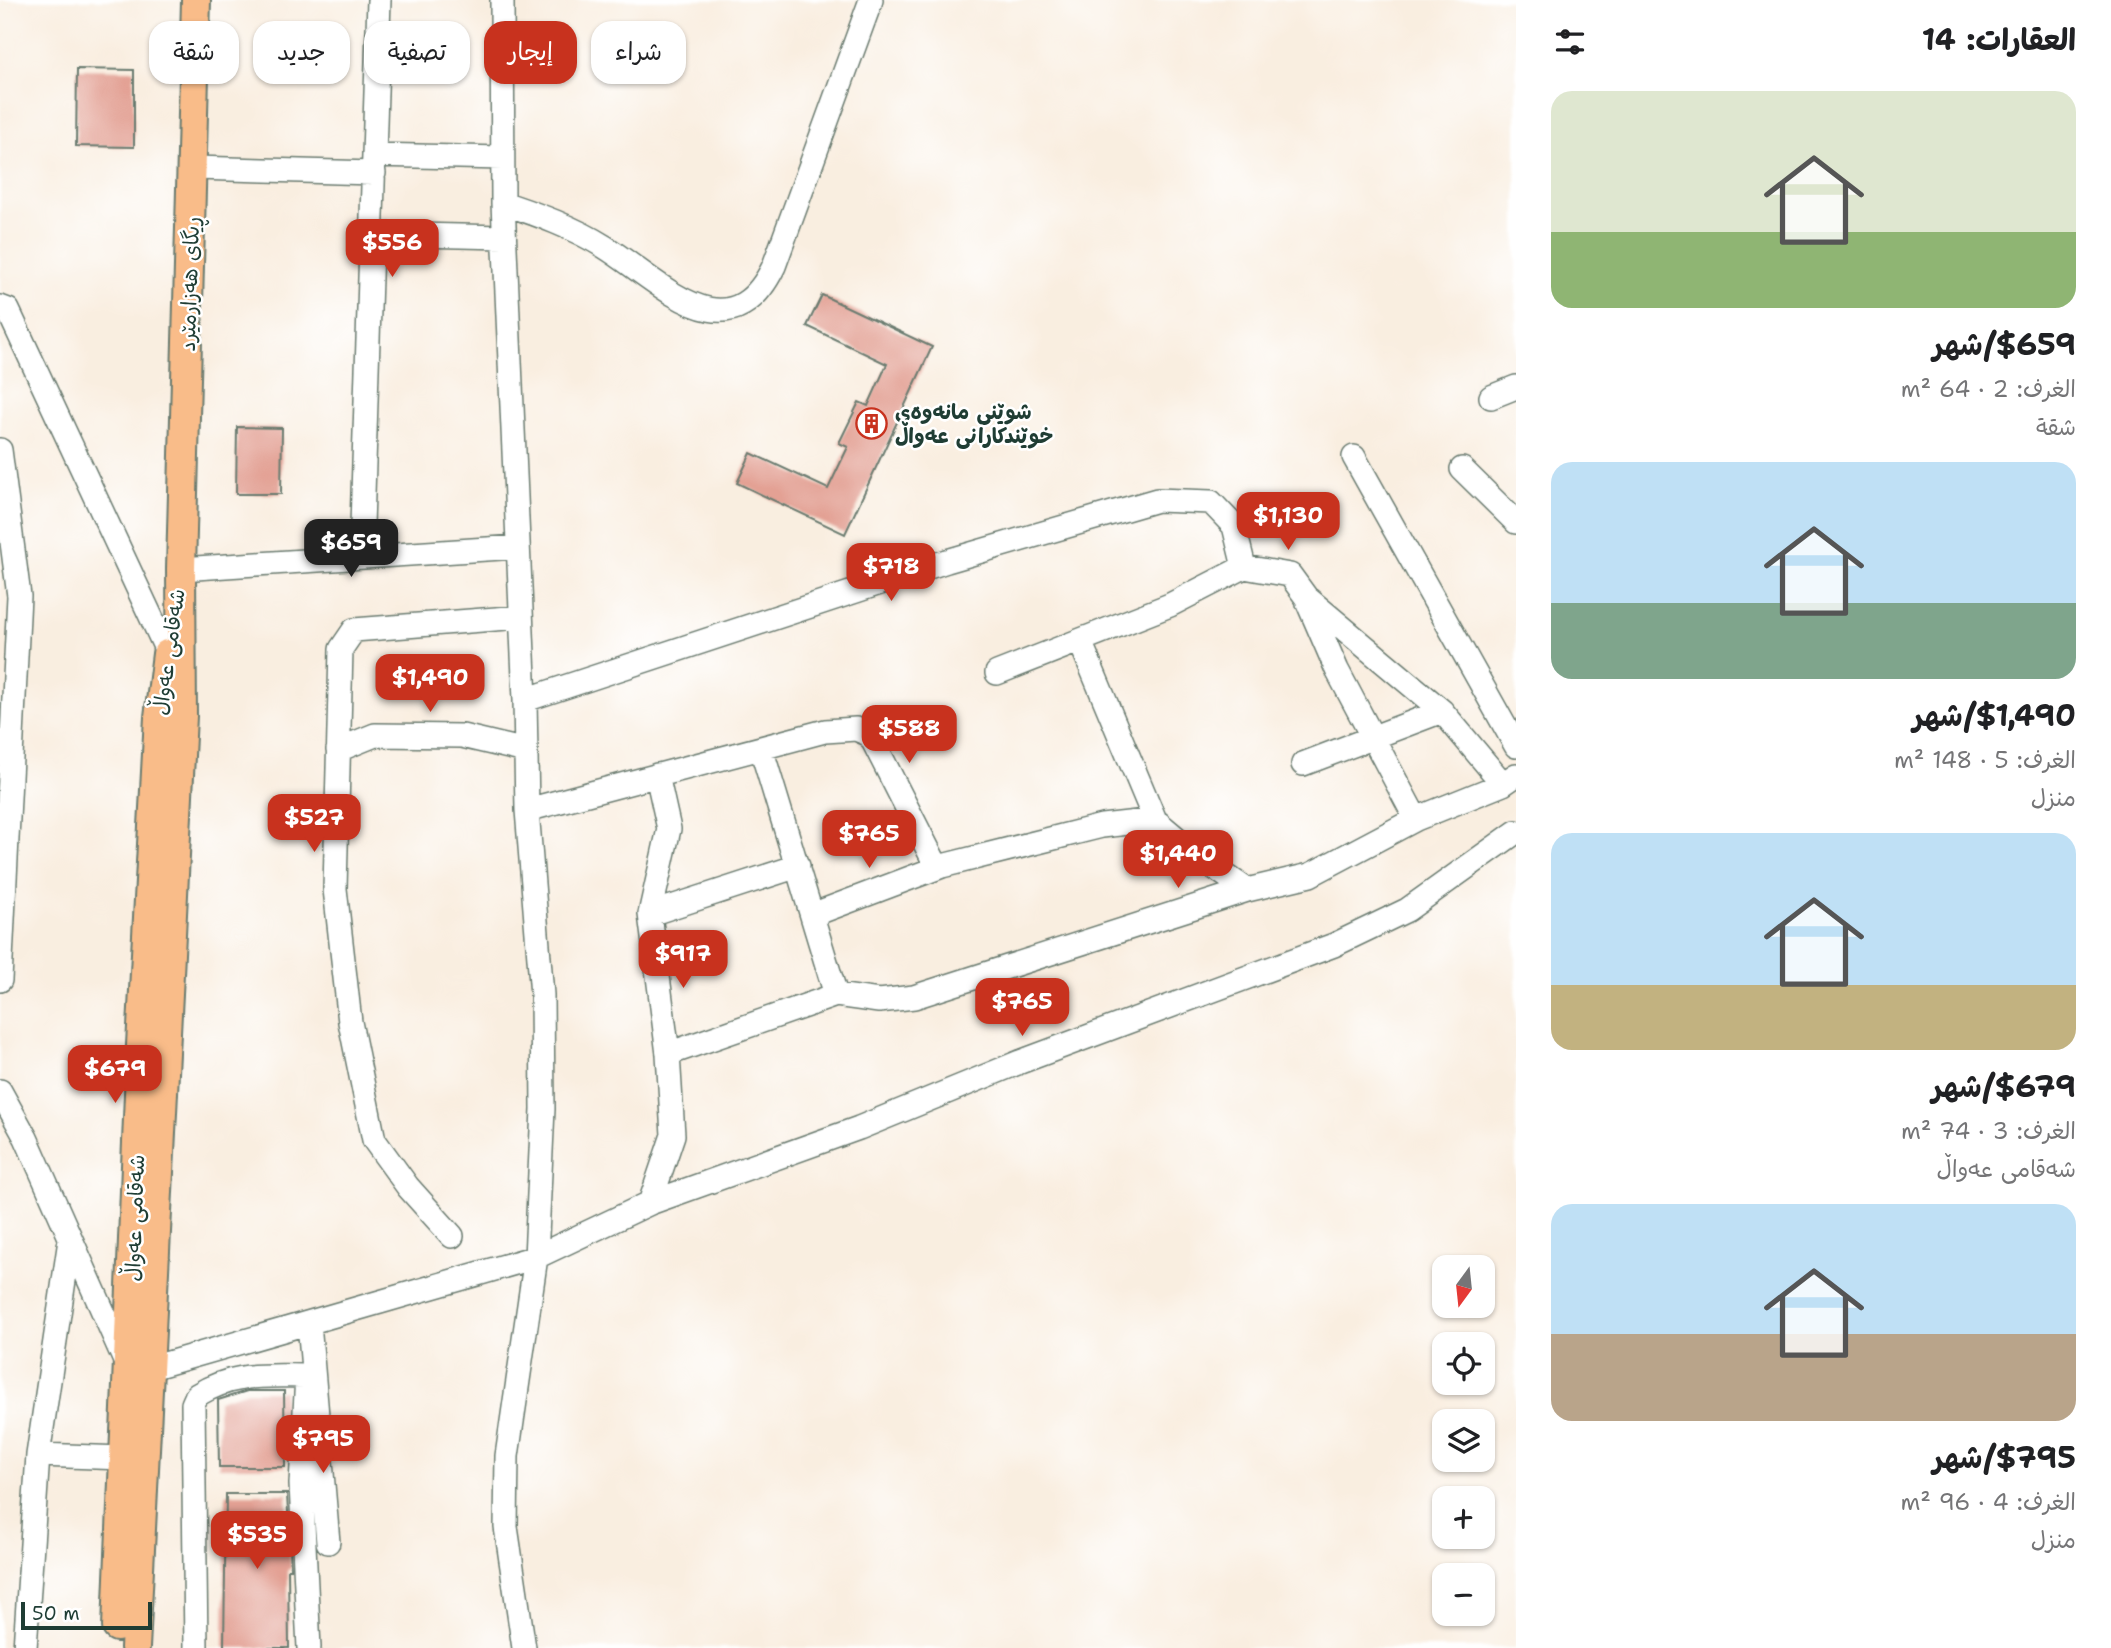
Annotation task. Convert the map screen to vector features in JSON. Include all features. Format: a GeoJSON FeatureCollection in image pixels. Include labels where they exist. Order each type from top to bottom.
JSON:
{"type":"FeatureCollection","features":[{"type":"Feature","properties":{"kind":"main road","name":"ڕیگای هەزارمێرد"},"geometry":{"type":"LineString","coordinates":[[181,569],[194,168],[196,0]]}},
{"type":"Feature","properties":{"kind":"main road","name":"شەقامی عەواڵ"},"geometry":{"type":"LineString","coordinates":[[135,1648],[142,1032],[159,717],[181,569]]}},
{"type":"Feature","properties":{"kind":"main road","name":"شەقامی عەواڵ"},"geometry":{"type":"LineString","coordinates":[[117,1648],[124,1458],[140,1369],[163,1047],[182,716],[181,569]]}},
{"type":"Feature","properties":{"kind":"street"},"geometry":{"type":"LineString","coordinates":[[361,556],[379,0]]}},
{"type":"Feature","properties":{"kind":"street"},"geometry":{"type":"LineString","coordinates":[[502,0],[504,237],[525,700],[527,810],[542,995],[543,1109],[536,1257],[508,1456],[506,1527],[524,1648]]}},
{"type":"Feature","properties":{"kind":"street"},"geometry":{"type":"LineString","coordinates":[[503,203],[569,227],[701,310],[728,310],[749,302],[760,291],[774,266],[871,0]]}},
{"type":"Feature","properties":{"kind":"street"},"geometry":{"type":"LineString","coordinates":[[194,168],[502,158]]}},
{"type":"Feature","properties":{"kind":"street"},"geometry":{"type":"LineString","coordinates":[[372,234],[504,237]]}},
{"type":"Feature","properties":{"kind":"street"},"geometry":{"type":"LineString","coordinates":[[0,307],[8,310],[167,651]]}},
{"type":"Feature","properties":{"kind":"street"},"geometry":{"type":"LineString","coordinates":[[1491,397],[1516,387]]}},
{"type":"Feature","properties":{"kind":"street"},"geometry":{"type":"LineString","coordinates":[[0,450],[5,516],[19,596],[9,661],[0,980]]}},
{"type":"Feature","properties":{"kind":"street"},"geometry":{"type":"LineString","coordinates":[[1354,457],[1516,746]]}},
{"type":"Feature","properties":{"kind":"street"},"geometry":{"type":"LineString","coordinates":[[1462,469],[1512,514],[1516,537]]}},
{"type":"Feature","properties":{"kind":"street"},"geometry":{"type":"LineString","coordinates":[[525,700],[947,561],[1157,500],[1211,502],[1234,526],[1244,567]]}},
{"type":"Feature","properties":{"kind":"street"},"geometry":{"type":"LineString","coordinates":[[181,569],[518,547]]}},
{"type":"Feature","properties":{"kind":"street"},"geometry":{"type":"LineString","coordinates":[[997,673],[1170,605],[1244,567],[1290,575],[1306,597],[1337,670],[1416,819]]}},
{"type":"Feature","properties":{"kind":"street"},"geometry":{"type":"LineString","coordinates":[[668,1054],[836,995],[879,1001],[914,997],[1247,890],[1310,875],[1416,819],[1510,779],[1442,711],[1306,597]]}},
{"type":"Feature","properties":{"kind":"street"},"geometry":{"type":"LineString","coordinates":[[452,1236],[408,1187],[374,1140],[350,1022],[335,889],[341,649],[354,630],[521,617]]}},
{"type":"Feature","properties":{"kind":"street"},"geometry":{"type":"LineString","coordinates":[[1080,641],[1155,820],[1199,857],[1247,890]]}},
{"type":"Feature","properties":{"kind":"street"},"geometry":{"type":"LineString","coordinates":[[1303,764],[1442,711]]}},
{"type":"Feature","properties":{"kind":"street"},"geometry":{"type":"LineString","coordinates":[[527,810],[825,732],[856,729],[870,736],[935,863],[942,866]]}},
{"type":"Feature","properties":{"kind":"street"},"geometry":{"type":"LineString","coordinates":[[338,750],[375,734],[462,736],[526,751]]}},
{"type":"Feature","properties":{"kind":"street"},"geometry":{"type":"LineString","coordinates":[[761,748],[836,995]]}},
{"type":"Feature","properties":{"kind":"street"},"geometry":{"type":"LineString","coordinates":[[650,1203],[673,1135],[668,1054],[650,915],[669,828],[657,775]]}},
{"type":"Feature","properties":{"kind":"street"},"geometry":{"type":"LineString","coordinates":[[812,915],[942,866],[1102,826],[1155,820]]}},
{"type":"Feature","properties":{"kind":"street"},"geometry":{"type":"LineString","coordinates":[[0,1091],[26,1138],[70,1240],[140,1369],[536,1257],[650,1203],[859,1128],[1020,1062],[1343,941],[1407,910],[1516,832]]}},
{"type":"Feature","properties":{"kind":"street"},"geometry":{"type":"LineString","coordinates":[[650,915],[799,866]]}},
{"type":"Feature","properties":{"kind":"street"},"geometry":{"type":"LineString","coordinates":[[0,1134],[12,1132],[26,1138]]}},
{"type":"Feature","properties":{"kind":"street"},"geometry":{"type":"LineString","coordinates":[[25,1648],[38,1455],[70,1240]]}},
{"type":"Feature","properties":{"kind":"street"},"geometry":{"type":"LineString","coordinates":[[309,1323],[328,1542]]}},
{"type":"Feature","properties":{"kind":"street"},"geometry":{"type":"LineString","coordinates":[[196,1648],[193,1404],[197,1395],[235,1376],[307,1376],[301,1484],[309,1648]]}},
{"type":"Feature","properties":{"kind":"street"},"geometry":{"type":"LineString","coordinates":[[38,1455],[124,1458]]}},
{"type":"Feature","properties":{"kind":"building"},"geometry":{"type":"Polygon","coordinates":[[[77,69],[134,70],[134,147],[76,146],[77,69]]]}},
{"type":"Feature","properties":{"kind":"building","name":"شوێنی مانەوەی خوێندکارانی عەواڵ"},"geometry":{"type":"Polygon","coordinates":[[[822,295],[932,347],[845,534],[737,483],[751,453],[828,489],[848,447],[839,443],[859,402],[868,406],[887,364],[807,326],[822,295]]]}},
{"type":"Feature","properties":{"kind":"building"},"geometry":{"type":"Polygon","coordinates":[[[237,427],[282,428],[281,494],[236,494],[237,427]]]}},
{"type":"Feature","properties":{"kind":"building"},"geometry":{"type":"Polygon","coordinates":[[[247,1391],[284,1391],[285,1467],[219,1467],[218,1400],[247,1391]]]}},
{"type":"Feature","properties":{"kind":"building"},"geometry":{"type":"Polygon","coordinates":[[[226,1494],[287,1494],[291,1569],[288,1569],[289,1648],[224,1648],[226,1494]]]}},
{"type":"Feature","properties":{"kind":"place","name":"شوێنی مانەوەی خوێندکارانی عەواڵ"},"geometry":{"type":"Point","coordinates":[872,424]}}]}
